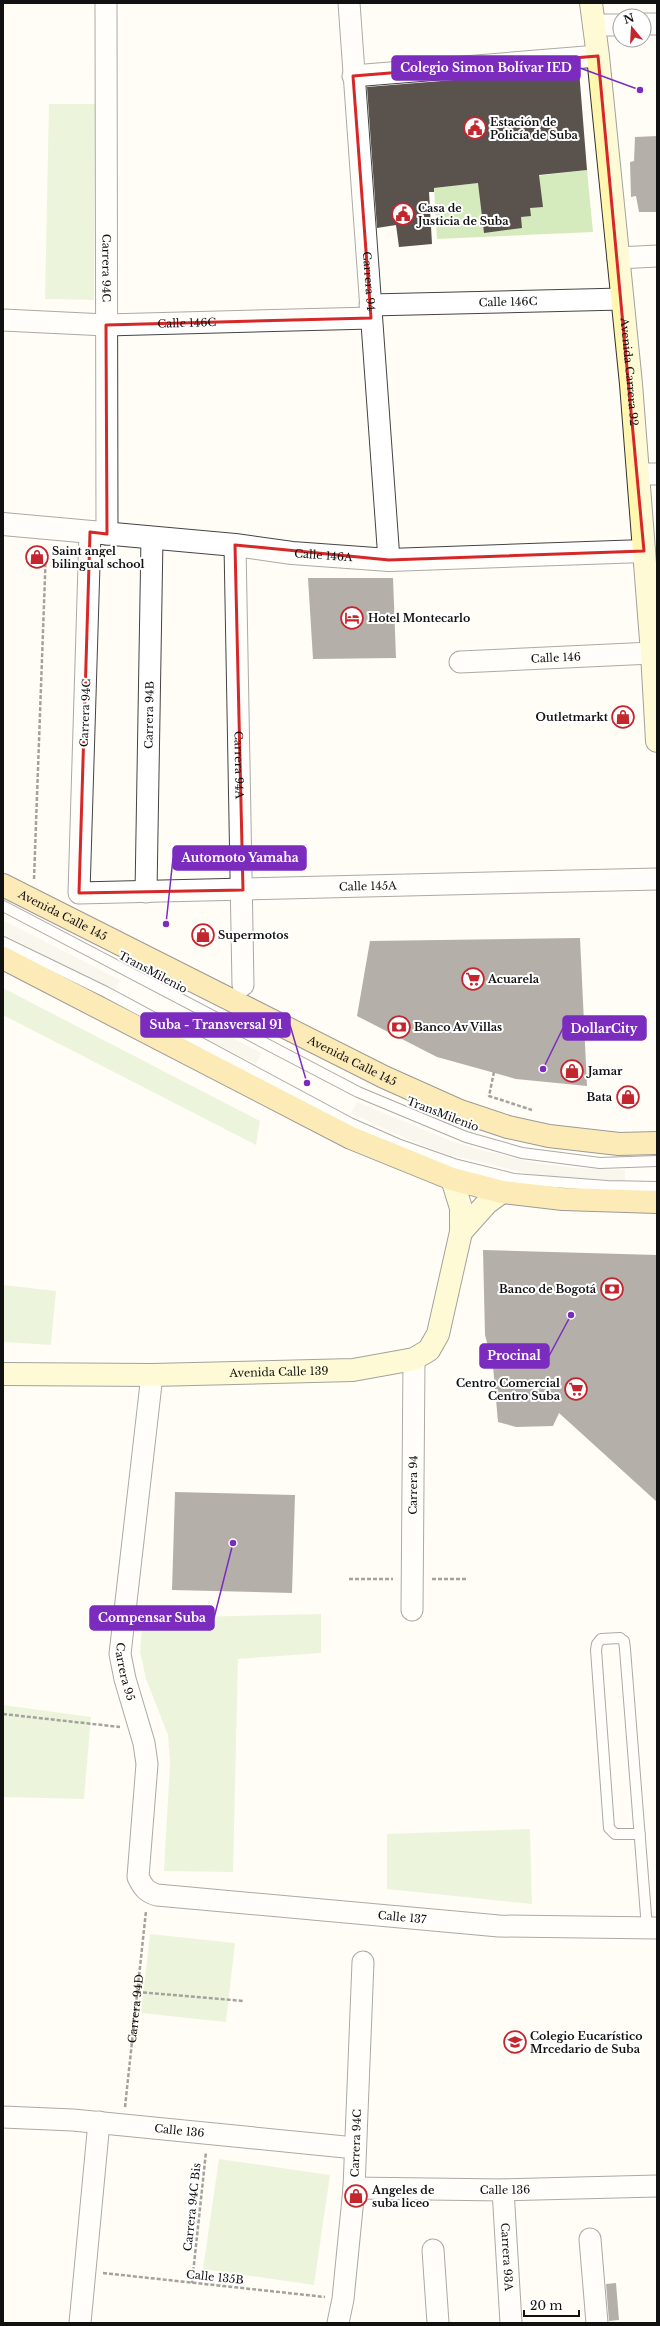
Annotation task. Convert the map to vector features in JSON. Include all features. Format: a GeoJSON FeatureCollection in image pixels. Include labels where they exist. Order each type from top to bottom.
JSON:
{"type":"FeatureCollection","features":[{"type":"Feature","properties":{"kind":"main road","name":"Avenida Carrera 92"},"geometry":{"type":"LineString","coordinates":[[591,3],[598,56],[622,299],[648,474],[644,551],[657,741]]}},
{"type":"Feature","properties":{"kind":"main road","name":"Avenida Calle 145"},"geometry":{"type":"LineString","coordinates":[[3,885],[384,1077],[460,1111],[508,1127],[549,1136],[620,1144],[657,1143]]}},
{"type":"Feature","properties":{"kind":"main road"},"geometry":{"type":"LineString","coordinates":[[3,958],[351,1138],[452,1179],[502,1192],[563,1199],[657,1202]]}},
{"type":"Feature","properties":{"kind":"main road","name":"Avenida Calle 139"},"geometry":{"type":"LineString","coordinates":[[3,1374],[152,1375],[353,1370],[414,1360],[429,1350],[438,1334],[461,1232],[461,1208],[452,1179]]}},
{"type":"Feature","properties":{"kind":"main road","name":"Avenida Calle 139"},"geometry":{"type":"LineString","coordinates":[[461,1232],[487,1203],[502,1192]]}},
{"type":"Feature","properties":{"kind":"street","name":"Carrera 94C"},"geometry":{"type":"LineString","coordinates":[[79,893],[99,533],[106,325],[106,3]]}},
{"type":"Feature","properties":{"kind":"street","name":"Carrera 94"},"geometry":{"type":"LineString","coordinates":[[349,3],[353,76],[389,560]]}},
{"type":"Feature","properties":{"kind":"street"},"geometry":{"type":"LineString","coordinates":[[594,25],[612,24]]}},
{"type":"Feature","properties":{"kind":"street"},"geometry":{"type":"LineString","coordinates":[[353,76],[598,56]]}},
{"type":"Feature","properties":{"kind":"street"},"geometry":{"type":"LineString","coordinates":[[618,258],[657,256]]}},
{"type":"Feature","properties":{"kind":"street","name":"Calle 146C"},"geometry":{"type":"LineString","coordinates":[[3,320],[106,325],[622,299]]}},
{"type":"Feature","properties":{"kind":"street","name":"Calle 146A"},"geometry":{"type":"LineString","coordinates":[[3,524],[235,546],[292,553],[389,560],[644,551]]}},
{"type":"Feature","properties":{"kind":"street","name":"Carrera 94B"},"geometry":{"type":"LineString","coordinates":[[146,892],[152,538]]}},
{"type":"Feature","properties":{"kind":"street","name":"Carrera 94A"},"geometry":{"type":"LineString","coordinates":[[235,546],[243,890],[243,985]]}},
{"type":"Feature","properties":{"kind":"street","name":"Calle 146"},"geometry":{"type":"LineString","coordinates":[[460,662],[652,653]]}},
{"type":"Feature","properties":{"kind":"street","name":"Calle 145A"},"geometry":{"type":"LineString","coordinates":[[79,893],[657,879]]}},
{"type":"Feature","properties":{"kind":"street","name":"Carrera 94"},"geometry":{"type":"LineString","coordinates":[[412,1610],[414,1360]]}},
{"type":"Feature","properties":{"kind":"street","name":"Carrera 95"},"geometry":{"type":"LineString","coordinates":[[148,1892],[142,1887],[138,1877],[147,1764],[140,1730],[125,1679],[120,1654],[152,1375]]}},
{"type":"Feature","properties":{"kind":"street","name":"Calle 137"},"geometry":{"type":"LineString","coordinates":[[148,1892],[157,1895],[500,1926],[652,1928]]}},
{"type":"Feature","properties":{"kind":"street","name":"Carrera 94C"},"geometry":{"type":"LineString","coordinates":[[338,2323],[343,2299],[354,2188],[363,1962]]}},
{"type":"Feature","properties":{"kind":"street","name":"Calle 136"},"geometry":{"type":"LineString","coordinates":[[3,2117],[123,2124],[355,2148]]}},
{"type":"Feature","properties":{"kind":"street"},"geometry":{"type":"LineString","coordinates":[[80,2323],[99,2122]]}},
{"type":"Feature","properties":{"kind":"street","name":"Calle 136"},"geometry":{"type":"LineString","coordinates":[[354,2188],[503,2190],[657,2186]]}},
{"type":"Feature","properties":{"kind":"street","name":"Carrera 93A"},"geometry":{"type":"LineString","coordinates":[[503,2190],[511,2323]]}},
{"type":"Feature","properties":{"kind":"street"},"geometry":{"type":"LineString","coordinates":[[590,2239],[597,2323]]}},
{"type":"Feature","properties":{"kind":"street"},"geometry":{"type":"LineString","coordinates":[[433,2250],[438,2323]]}},
{"type":"Feature","properties":{"kind":"lane","name":"TransMilenio"},"geometry":{"type":"LineString","coordinates":[[3,906],[358,1092],[466,1137],[522,1153],[600,1163],[657,1161]]}},
{"type":"Feature","properties":{"kind":"lane"},"geometry":{"type":"LineString","coordinates":[[3,942],[106,992],[350,1123],[400,1144],[454,1164],[514,1179],[607,1186],[657,1187]]}},
{"type":"Feature","properties":{"kind":"lane"},"geometry":{"type":"LineString","coordinates":[[640,1834],[615,1834],[609,1828],[596,1650],[597,1644],[601,1639],[620,1638],[624,1641],[640,1834],[652,1928]]}},
{"type":"Feature","properties":{"kind":"path"},"geometry":{"type":"LineString","coordinates":[[34,883],[47,528]]}},
{"type":"Feature","properties":{"kind":"path"},"geometry":{"type":"LineString","coordinates":[[494,1072],[489,1096],[540,1112]]}},
{"type":"Feature","properties":{"kind":"path"},"geometry":{"type":"LineString","coordinates":[[3,1714],[140,1730]]}},
{"type":"Feature","properties":{"kind":"path","name":"Carrera 94D"},"geometry":{"type":"LineString","coordinates":[[123,2124],[148,1892]]}},
{"type":"Feature","properties":{"kind":"path"},"geometry":{"type":"LineString","coordinates":[[137,1992],[244,2001]]}},
{"type":"Feature","properties":{"kind":"path","name":"Carrera 94C Bis"},"geometry":{"type":"LineString","coordinates":[[192,2283],[208,2133]]}},
{"type":"Feature","properties":{"kind":"path","name":"Calle 135B"},"geometry":{"type":"LineString","coordinates":[[85,2271],[343,2299]]}},
{"type":"Feature","properties":{"kind":"highlighted area"},"geometry":{"type":"Polygon","coordinates":[[[598,56],[644,551],[389,560],[235,545],[243,890],[79,893],[90,532],[107,534],[106,325],[371,318],[353,76],[598,56]]]}},
{"type":"Feature","properties":{"kind":"green space"},"geometry":{"type":"Polygon","coordinates":[[[49,104],[95,104],[94,300],[45,299],[49,104]]]}},
{"type":"Feature","properties":{"kind":"green space"},"geometry":{"type":"Polygon","coordinates":[[[587,170],[593,232],[437,239],[434,188],[587,170]]]}},
{"type":"Feature","properties":{"kind":"green space"},"geometry":{"type":"Polygon","coordinates":[[[3,988],[260,1121],[256,1145],[3,1015],[3,988]]]}},
{"type":"Feature","properties":{"kind":"green space"},"geometry":{"type":"Polygon","coordinates":[[[3,1285],[56,1291],[51,1345],[3,1342],[3,1285]]]}},
{"type":"Feature","properties":{"kind":"green space"},"geometry":{"type":"Polygon","coordinates":[[[321,1614],[321,1653],[238,1659],[233,1872],[164,1871],[170,1763],[168,1735],[146,1679],[140,1652],[143,1618],[321,1614]]]}},
{"type":"Feature","properties":{"kind":"green space"},"geometry":{"type":"Polygon","coordinates":[[[3,1705],[91,1717],[84,1799],[3,1797],[3,1705]]]}},
{"type":"Feature","properties":{"kind":"green space"},"geometry":{"type":"Polygon","coordinates":[[[530,1829],[532,1904],[387,1889],[387,1834],[530,1829]]]}},
{"type":"Feature","properties":{"kind":"green space"},"geometry":{"type":"Polygon","coordinates":[[[150,1934],[235,1943],[226,2022],[141,2013],[150,1934]]]}},
{"type":"Feature","properties":{"kind":"green space"},"geometry":{"type":"Polygon","coordinates":[[[219,2159],[330,2175],[314,2285],[203,2269],[219,2159]]]}},
{"type":"Feature","properties":{"kind":"shaded area"},"geometry":{"type":"Polygon","coordinates":[[[3,920],[120,980],[114,991],[3,934],[3,920]]]}},
{"type":"Feature","properties":{"kind":"shaded area"},"geometry":{"type":"Polygon","coordinates":[[[195,1019],[262,1053],[256,1064],[189,1030],[195,1019]]]}},
{"type":"Feature","properties":{"kind":"shaded area"},"geometry":{"type":"Polygon","coordinates":[[[357,1102],[451,1141],[481,1150],[536,1163],[576,1168],[625,1170],[625,1181],[535,1175],[446,1154],[414,1142],[351,1113],[357,1102]]]}},
{"type":"Feature","properties":{"kind":"building","name":"Estación de Policía de Suba"},"geometry":{"type":"Polygon","coordinates":[[[579,70],[587,170],[539,175],[543,207],[530,208],[531,216],[521,217],[522,228],[484,233],[478,183],[434,188],[434,192],[429,192],[432,244],[399,247],[396,225],[377,228],[367,87],[579,70]]]}},
{"type":"Feature","properties":{"kind":"building"},"geometry":{"type":"Polygon","coordinates":[[[657,136],[657,212],[639,212],[636,196],[631,197],[630,162],[634,161],[635,137],[657,136]]]}},
{"type":"Feature","properties":{"kind":"building","name":"Hotel Montecarlo"},"geometry":{"type":"Polygon","coordinates":[[[308,578],[393,578],[396,658],[313,659],[308,578]]]}},
{"type":"Feature","properties":{"kind":"building","name":"Acuarela"},"geometry":{"type":"Polygon","coordinates":[[[580,938],[587,1086],[516,1079],[437,1057],[357,1016],[370,941],[580,938]]]}},
{"type":"Feature","properties":{"kind":"building","name":"Centro Comercial Centro Suba"},"geometry":{"type":"Polygon","coordinates":[[[483,1250],[657,1255],[657,1502],[559,1413],[553,1426],[516,1427],[498,1422],[493,1366],[485,1335],[483,1250]]]}},
{"type":"Feature","properties":{"kind":"building"},"geometry":{"type":"Polygon","coordinates":[[[175,1492],[295,1495],[292,1593],[172,1590],[175,1492]]]}},
{"type":"Feature","properties":{"kind":"building"},"geometry":{"type":"Polygon","coordinates":[[[616,2283],[619,2320],[609,2321],[606,2284],[616,2283]]]}},
{"type":"Feature","properties":{"kind":"place","name":"Colegio Simon Bolívar IED"},"geometry":{"type":"Point","coordinates":[640,90]}},
{"type":"Feature","properties":{"kind":"place","name":"Estación de Policía de Suba"},"geometry":{"type":"Point","coordinates":[475,128]}},
{"type":"Feature","properties":{"kind":"place","name":"Casa de Justicia de Suba"},"geometry":{"type":"Point","coordinates":[403,214]}},
{"type":"Feature","properties":{"kind":"place","name":"Saint angel bilingual school"},"geometry":{"type":"Point","coordinates":[37,557]}},
{"type":"Feature","properties":{"kind":"place","name":"Hotel Montecarlo"},"geometry":{"type":"Point","coordinates":[352,618]}},
{"type":"Feature","properties":{"kind":"place","name":"Outletmarkt"},"geometry":{"type":"Point","coordinates":[623,717]}},
{"type":"Feature","properties":{"kind":"place","name":"Automoto Yamaha"},"geometry":{"type":"Point","coordinates":[166,924]}},
{"type":"Feature","properties":{"kind":"place","name":"Supermotos"},"geometry":{"type":"Point","coordinates":[203,935]}},
{"type":"Feature","properties":{"kind":"place","name":"Acuarela"},"geometry":{"type":"Point","coordinates":[473,979]}},
{"type":"Feature","properties":{"kind":"place","name":"Banco Av Villas"},"geometry":{"type":"Point","coordinates":[399,1027]}},
{"type":"Feature","properties":{"kind":"place","name":"DollarCity"},"geometry":{"type":"Point","coordinates":[543,1069]}},
{"type":"Feature","properties":{"kind":"place","name":"Jamar"},"geometry":{"type":"Point","coordinates":[572,1071]}},
{"type":"Feature","properties":{"kind":"place","name":"Suba - Transversal 91"},"geometry":{"type":"Point","coordinates":[307,1083]}},
{"type":"Feature","properties":{"kind":"place","name":"Bata"},"geometry":{"type":"Point","coordinates":[628,1097]}},
{"type":"Feature","properties":{"kind":"place","name":"Banco de Bogotá"},"geometry":{"type":"Point","coordinates":[612,1289]}},
{"type":"Feature","properties":{"kind":"place","name":"Procinal"},"geometry":{"type":"Point","coordinates":[571,1315]}},
{"type":"Feature","properties":{"kind":"place","name":"Centro Comercial Centro Suba"},"geometry":{"type":"Point","coordinates":[576,1389]}},
{"type":"Feature","properties":{"kind":"place","name":"Compensar Suba"},"geometry":{"type":"Point","coordinates":[233,1543]}},
{"type":"Feature","properties":{"kind":"place","name":"Colegio Eucarístico Mrcedario de Suba"},"geometry":{"type":"Point","coordinates":[515,2042]}},
{"type":"Feature","properties":{"kind":"place","name":"Angeles de suba liceo"},"geometry":{"type":"Point","coordinates":[356,2196]}}]}
